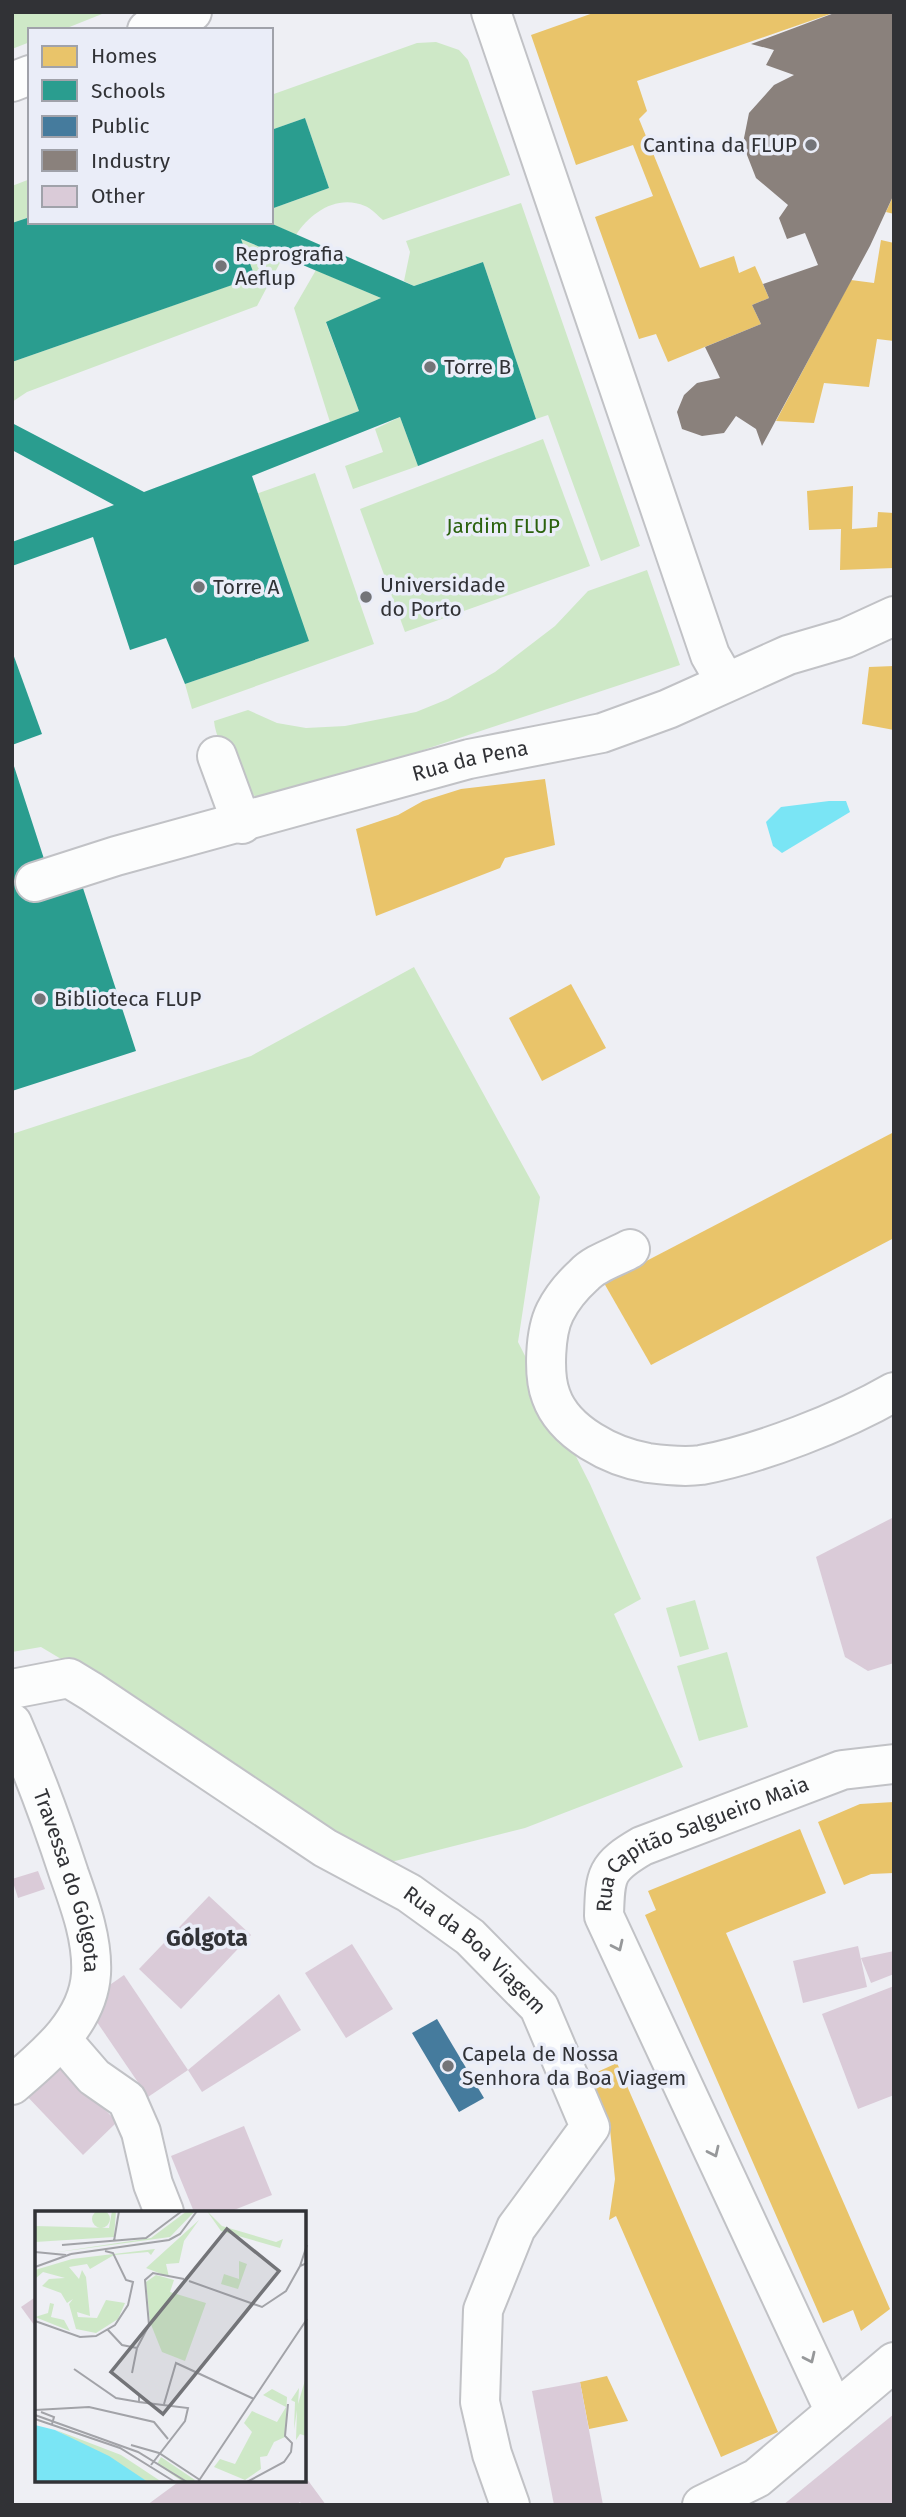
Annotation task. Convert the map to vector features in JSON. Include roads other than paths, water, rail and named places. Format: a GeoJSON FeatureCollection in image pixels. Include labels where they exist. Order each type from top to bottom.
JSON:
{"type":"FeatureCollection","features":[{"type":"Feature","properties":{"kind":"street"},"geometry":{"type":"LineString","coordinates":[[152,28],[192,12]]}},
{"type":"Feature","properties":{"kind":"street"},"geometry":{"type":"LineString","coordinates":[[491,12],[531,185],[658,552],[725,681]]}},
{"type":"Feature","properties":{"kind":"street","name":"Rua da Pena"},"geometry":{"type":"LineString","coordinates":[[35,882],[116,856],[242,824],[469,759],[602,733],[668,709],[725,681],[788,655],[846,638],[894,616]]}},
{"type":"Feature","properties":{"kind":"street"},"geometry":{"type":"LineString","coordinates":[[217,756],[242,824]]}},
{"type":"Feature","properties":{"kind":"street"},"geometry":{"type":"LineString","coordinates":[[630,1249],[586,1272],[554,1314],[550,1332],[547,1369],[550,1396],[564,1418],[584,1436],[610,1451],[648,1463],[699,1465],[762,1447],[863,1410],[894,1392]]}},
{"type":"Feature","properties":{"kind":"street","name":"Rua da Boa Viagem"},"geometry":{"type":"LineString","coordinates":[[12,1689],[69,1678],[325,1848],[409,1893],[470,1937],[539,2007],[590,2127],[516,2228],[483,2310],[480,2402],[492,2454],[510,2505]]}},
{"type":"Feature","properties":{"kind":"street","name":"Travessa do Gólgota"},"geometry":{"type":"LineString","coordinates":[[12,1723],[41,1788],[85,1921],[91,1974],[80,2009],[62,2040],[12,2085]]}},
{"type":"Feature","properties":{"kind":"street","name":"Rua Capitão Salgueiro Maia"},"geometry":{"type":"LineString","coordinates":[[835,2412],[604,1916],[605,1892],[607,1876],[615,1862],[642,1846],[842,1770],[894,1764]]}},
{"type":"Feature","properties":{"kind":"street"},"geometry":{"type":"LineString","coordinates":[[62,2040],[94,2077],[127,2100],[141,2132],[153,2184],[163,2211]]}},
{"type":"Feature","properties":{"kind":"street"},"geometry":{"type":"LineString","coordinates":[[702,2505],[758,2478],[894,2362]]}},
{"type":"Feature","properties":{"kind":"water"},"geometry":{"type":"Polygon","coordinates":[[[846,801],[850,812],[782,853],[773,846],[766,822],[781,807],[846,801]]]}},
{"type":"Feature","properties":{"kind":"place","name":"Cantina da FLUP"},"geometry":{"type":"Point","coordinates":[811,145]}},
{"type":"Feature","properties":{"kind":"place","name":"Reprografia Aeflup"},"geometry":{"type":"Point","coordinates":[221,266]}},
{"type":"Feature","properties":{"kind":"place","name":"Torre B"},"geometry":{"type":"Point","coordinates":[430,367]}},
{"type":"Feature","properties":{"kind":"place","name":"Torre A"},"geometry":{"type":"Point","coordinates":[199,587]}},
{"type":"Feature","properties":{"kind":"place","name":"Universidade do Porto"},"geometry":{"type":"Point","coordinates":[366,597]}},
{"type":"Feature","properties":{"kind":"place","name":"Biblioteca FLUP"},"geometry":{"type":"Point","coordinates":[40,999]}},
{"type":"Feature","properties":{"kind":"place","name":"Capela de Nossa Senhora da Boa Viagem"},"geometry":{"type":"Point","coordinates":[448,2066]}},
{"type":"Feature","properties":{"kind":"district","name":"Gólgota"},"geometry":{"type":"Point","coordinates":[207,1938]}},
{"type":"Feature","properties":{"kind":"park label","name":"Jardim FLUP"},"geometry":{"type":"Point","coordinates":[503,526]}}]}
